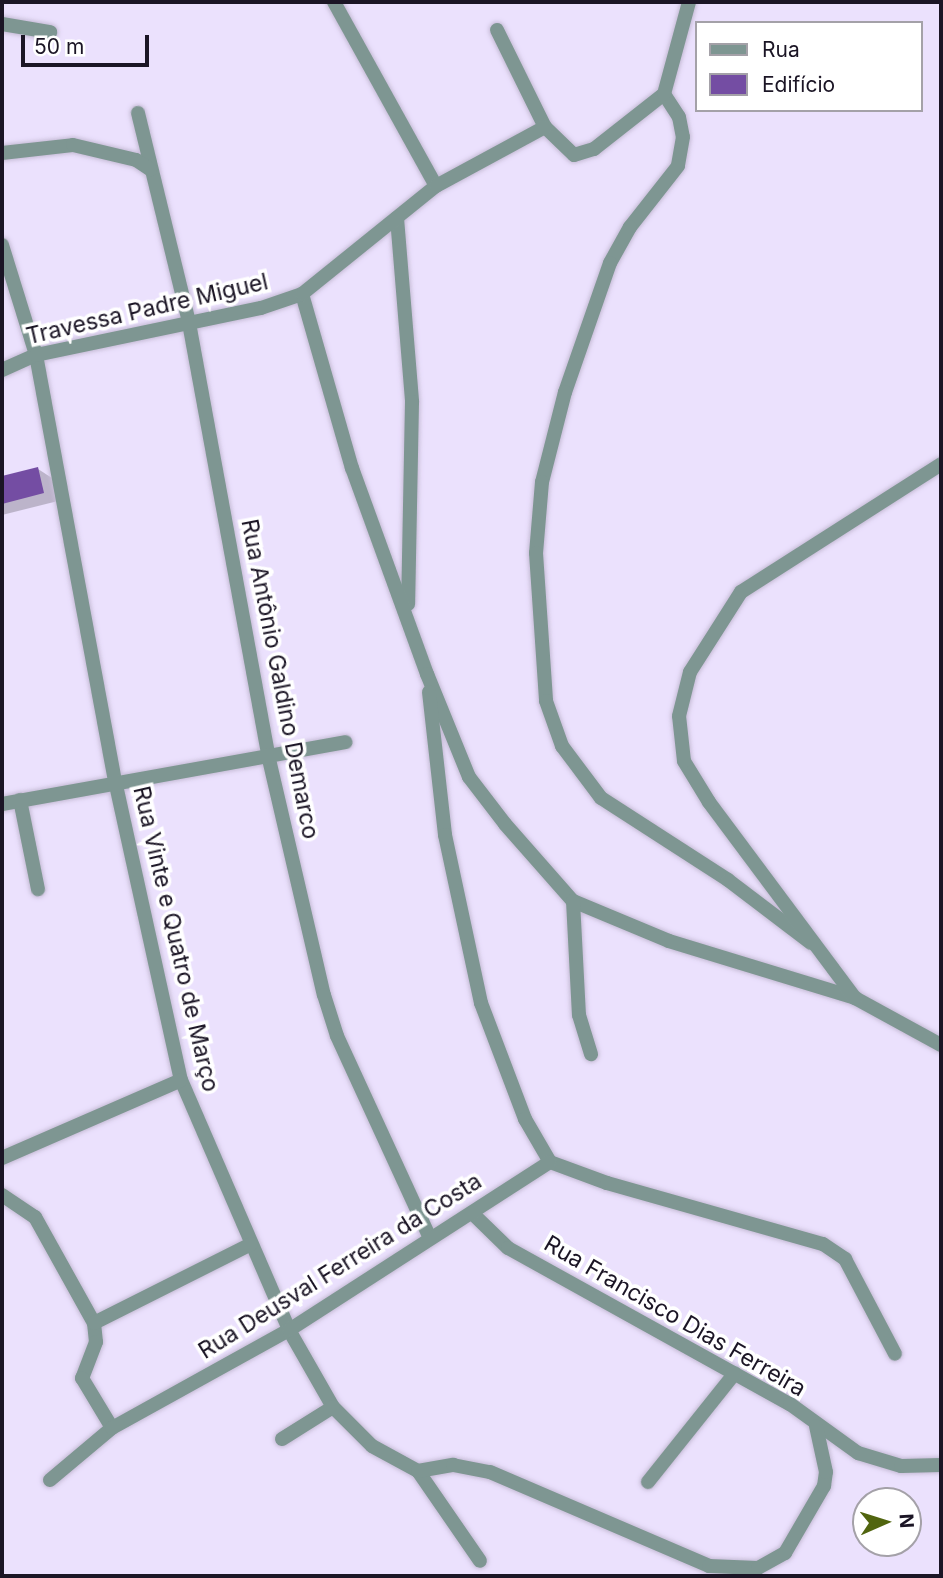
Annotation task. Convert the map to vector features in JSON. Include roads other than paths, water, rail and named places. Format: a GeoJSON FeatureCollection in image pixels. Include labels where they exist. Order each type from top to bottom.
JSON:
{"type":"FeatureCollection","features":[{"type":"Feature","properties":{"kind":"street"},"geometry":{"type":"LineString","coordinates":[[334,2],[436,186]]}},
{"type":"Feature","properties":{"kind":"street"},"geometry":{"type":"LineString","coordinates":[[497,30],[545,127],[566,151],[582,156],[664,94],[692,3]]}},
{"type":"Feature","properties":{"kind":"street"},"geometry":{"type":"LineString","coordinates":[[2,24],[50,32]]}},
{"type":"Feature","properties":{"kind":"street"},"geometry":{"type":"LineString","coordinates":[[664,94],[679,117],[683,137],[678,166],[630,227],[610,263],[565,392],[542,482],[536,553],[545,701],[562,746],[601,798],[728,880],[811,943]]}},
{"type":"Feature","properties":{"kind":"street","name":"Rua Antônio Galdino Demarco"},"geometry":{"type":"LineString","coordinates":[[138,113],[189,323],[268,755],[332,1022],[430,1238]]}},
{"type":"Feature","properties":{"kind":"street","name":"Travessa Padre Miguel"},"geometry":{"type":"LineString","coordinates":[[2,370],[36,355],[189,323],[302,294],[436,186],[545,127]]}},
{"type":"Feature","properties":{"kind":"street"},"geometry":{"type":"LineString","coordinates":[[2,153],[73,145],[136,160],[150,169]]}},
{"type":"Feature","properties":{"kind":"street"},"geometry":{"type":"LineString","coordinates":[[397,218],[412,402],[408,614]]}},
{"type":"Feature","properties":{"kind":"street","name":"Rua Vinte e Quatro de Março"},"geometry":{"type":"LineString","coordinates":[[2,245],[36,355],[116,785],[181,1080],[289,1330],[333,1407],[372,1446],[418,1471],[480,1561]]}},
{"type":"Feature","properties":{"kind":"street"},"geometry":{"type":"LineString","coordinates":[[302,294],[352,468],[408,614],[427,674],[476,790],[573,901],[669,941],[855,998],[941,1045]]}},
{"type":"Feature","properties":{"kind":"street"},"geometry":{"type":"LineString","coordinates":[[855,998],[811,943],[684,761],[678,716],[690,672],[741,592],[941,464]]}},
{"type":"Feature","properties":{"kind":"street"},"geometry":{"type":"LineString","coordinates":[[427,674],[445,835],[481,1003],[525,1119],[550,1161],[607,1183],[823,1244],[845,1259],[895,1354]]}},
{"type":"Feature","properties":{"kind":"street"},"geometry":{"type":"LineString","coordinates":[[2,804],[345,742]]}},
{"type":"Feature","properties":{"kind":"street"},"geometry":{"type":"LineString","coordinates":[[20,800],[38,888]]}},
{"type":"Feature","properties":{"kind":"street"},"geometry":{"type":"LineString","coordinates":[[573,901],[579,1015],[591,1054]]}},
{"type":"Feature","properties":{"kind":"street"},"geometry":{"type":"LineString","coordinates":[[2,1158],[181,1080]]}},
{"type":"Feature","properties":{"kind":"street","name":"Rua Deusval Ferreira da Costa"},"geometry":{"type":"LineString","coordinates":[[50,1480],[112,1428],[289,1330],[550,1161]]}},
{"type":"Feature","properties":{"kind":"street"},"geometry":{"type":"LineString","coordinates":[[2,1195],[36,1217],[94,1323],[96,1342],[82,1378],[112,1428]]}},
{"type":"Feature","properties":{"kind":"street","name":"Rua Francisco Dias Ferreira"},"geometry":{"type":"LineString","coordinates":[[472,1213],[508,1248],[790,1404],[816,1426],[859,1453],[901,1466],[941,1465]]}},
{"type":"Feature","properties":{"kind":"street"},"geometry":{"type":"LineString","coordinates":[[94,1323],[251,1244]]}},
{"type":"Feature","properties":{"kind":"street"},"geometry":{"type":"LineString","coordinates":[[648,1482],[735,1373]]}},
{"type":"Feature","properties":{"kind":"street"},"geometry":{"type":"LineString","coordinates":[[282,1439],[333,1407]]}},
{"type":"Feature","properties":{"kind":"street"},"geometry":{"type":"LineString","coordinates":[[418,1471],[453,1465],[490,1472],[709,1566],[758,1568],[785,1553],[824,1486],[826,1472],[816,1426]]}}]}
